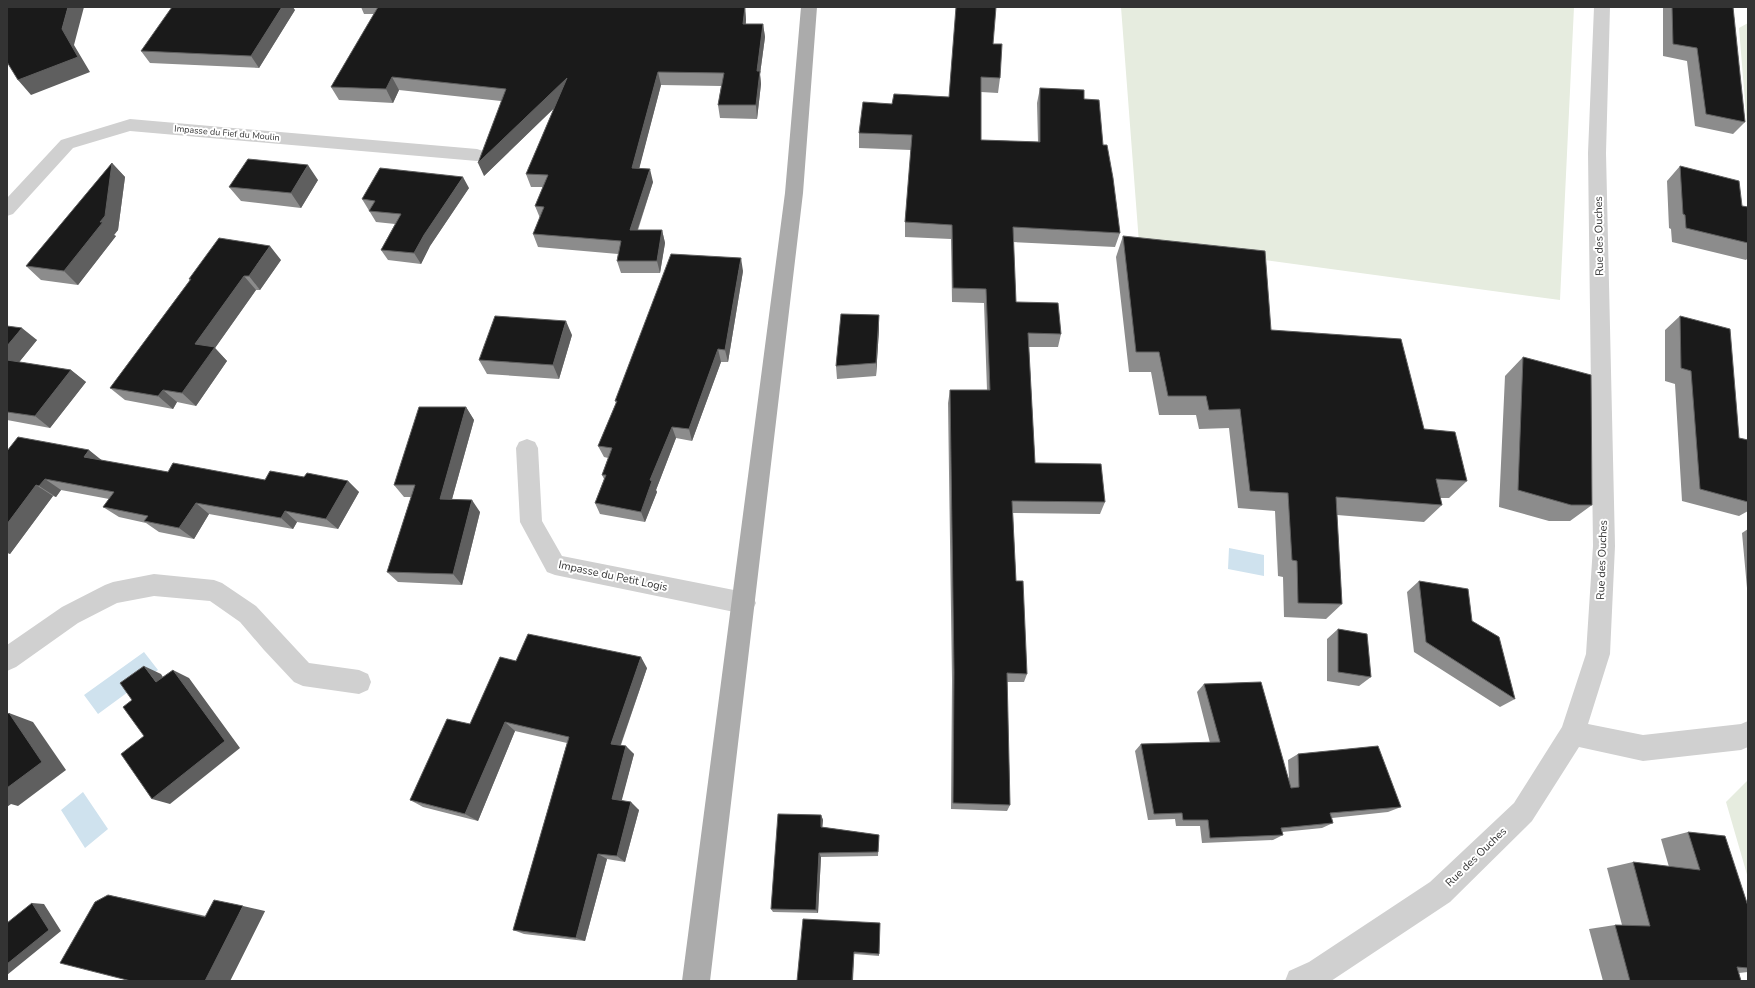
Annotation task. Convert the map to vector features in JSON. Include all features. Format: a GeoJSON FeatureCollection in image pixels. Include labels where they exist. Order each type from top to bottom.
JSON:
{"type":"FeatureCollection","features":[{"type":"Feature","properties":{"kind":"main road"},"geometry":{"type":"LineString","coordinates":[[696,981],[794,193],[809,7]]}},
{"type":"Feature","properties":{"kind":"street","name":"Rue des Ouches"},"geometry":{"type":"LineString","coordinates":[[1299,981],[1319,972],[1440,892],[1523,812],[1573,732],[1598,654],[1604,546],[1597,153],[1602,7]]}},
{"type":"Feature","properties":{"kind":"street","name":"Impasse du Fief du Moulin"},"geometry":{"type":"LineString","coordinates":[[7,208],[67,144],[130,125],[477,155]]}},
{"type":"Feature","properties":{"kind":"street","name":"Impasse du Petit Logis"},"geometry":{"type":"LineString","coordinates":[[527,448],[531,522],[555,565],[744,603]]}},
{"type":"Feature","properties":{"kind":"street"},"geometry":{"type":"LineString","coordinates":[[7,659],[70,615],[113,593],[154,585],[214,591],[248,614],[272,642],[303,674],[359,682]]}},
{"type":"Feature","properties":{"kind":"street"},"geometry":{"type":"LineString","coordinates":[[1573,732],[1643,748],[1741,737],[1748,734]]}},
{"type":"Feature","properties":{"kind":"shaded area"},"geometry":{"type":"Polygon","coordinates":[[[1121,7],[1574,7],[1560,300],[1139,243],[1121,7]]]}},
{"type":"Feature","properties":{"kind":"shaded area"},"geometry":{"type":"Polygon","coordinates":[[[1748,23],[1748,138],[1739,28],[1748,23]]]}},
{"type":"Feature","properties":{"kind":"shaded area"},"geometry":{"type":"Polygon","coordinates":[[[1748,780],[1748,878],[1726,802],[1748,780]]]}},
{"type":"Feature","properties":{"kind":"water"},"geometry":{"type":"Polygon","coordinates":[[[1229,548],[1264,555],[1264,576],[1228,569],[1229,548]]]}},
{"type":"Feature","properties":{"kind":"water"},"geometry":{"type":"Polygon","coordinates":[[[144,652],[158,670],[98,714],[84,695],[144,652]]]}},
{"type":"Feature","properties":{"kind":"water"},"geometry":{"type":"Polygon","coordinates":[[[83,792],[108,829],[85,848],[61,810],[83,792]]]}},
{"type":"Feature","properties":{"kind":"building"},"geometry":{"type":"Polygon","coordinates":[[[7,7],[68,7],[62,29],[78,57],[18,80],[7,62],[7,7]]]}},
{"type":"Feature","properties":{"kind":"building"},"geometry":{"type":"Polygon","coordinates":[[[172,7],[282,7],[251,56],[141,51],[172,7]]]}},
{"type":"Feature","properties":{"kind":"building"},"geometry":{"type":"Polygon","coordinates":[[[378,7],[745,7],[743,24],[763,24],[757,71],[760,71],[756,105],[718,105],[724,73],[658,72],[632,168],[650,169],[630,230],[662,230],[657,261],[617,261],[621,241],[533,234],[544,207],[535,206],[548,175],[526,174],[567,78],[478,163],[506,89],[392,77],[386,89],[331,87],[378,7]]]}},
{"type":"Feature","properties":{"kind":"building"},"geometry":{"type":"Polygon","coordinates":[[[956,7],[996,7],[993,44],[1002,44],[1000,78],[981,77],[981,140],[1040,142],[1040,88],[1084,90],[1084,99],[1099,100],[1103,145],[1107,145],[1120,233],[1013,227],[1016,302],[1058,303],[1061,334],[1028,333],[1035,463],[1101,464],[1105,502],[1012,501],[1016,581],[1023,581],[1027,674],[1007,673],[1010,805],[953,803],[954,672],[950,390],[990,390],[986,289],[953,288],[952,225],[905,222],[912,135],[859,133],[863,102],[892,104],[894,94],[949,97],[956,7]]]}},
{"type":"Feature","properties":{"kind":"building"},"geometry":{"type":"Polygon","coordinates":[[[1672,7],[1733,7],[1745,122],[1706,114],[1697,48],[1673,44],[1672,7]]]}},
{"type":"Feature","properties":{"kind":"building"},"geometry":{"type":"Polygon","coordinates":[[[248,159],[308,165],[291,193],[229,187],[248,159]]]}},
{"type":"Feature","properties":{"kind":"building"},"geometry":{"type":"Polygon","coordinates":[[[112,163],[105,216],[100,222],[103,222],[64,271],[26,266],[112,163]]]}},
{"type":"Feature","properties":{"kind":"building"},"geometry":{"type":"Polygon","coordinates":[[[1680,166],[1739,181],[1742,206],[1748,207],[1748,243],[1686,228],[1685,215],[1683,214],[1680,166]]]}},
{"type":"Feature","properties":{"kind":"building"},"geometry":{"type":"Polygon","coordinates":[[[380,168],[463,177],[424,235],[414,253],[381,250],[401,214],[369,211],[375,201],[362,199],[380,168]]]}},
{"type":"Feature","properties":{"kind":"building"},"geometry":{"type":"Polygon","coordinates":[[[1123,236],[1265,251],[1271,330],[1401,339],[1424,429],[1455,432],[1467,481],[1436,479],[1442,505],[1336,497],[1342,604],[1298,603],[1297,561],[1292,560],[1288,493],[1250,491],[1240,409],[1209,410],[1206,396],[1168,396],[1159,352],[1136,352],[1123,236]]]}},
{"type":"Feature","properties":{"kind":"building"},"geometry":{"type":"Polygon","coordinates":[[[219,238],[270,246],[249,276],[244,276],[195,344],[215,347],[182,393],[163,390],[158,396],[110,388],[191,279],[189,279],[219,238]]]}},
{"type":"Feature","properties":{"kind":"building"},"geometry":{"type":"Polygon","coordinates":[[[671,254],[741,258],[725,350],[718,349],[689,429],[672,427],[650,480],[652,481],[641,512],[595,503],[606,475],[602,475],[612,448],[598,446],[617,401],[615,401],[671,254]]]}},
{"type":"Feature","properties":{"kind":"building"},"geometry":{"type":"Polygon","coordinates":[[[841,314],[879,315],[876,363],[836,366],[841,314]]]}},
{"type":"Feature","properties":{"kind":"building"},"geometry":{"type":"Polygon","coordinates":[[[495,316],[566,321],[553,365],[479,360],[495,316]]]}},
{"type":"Feature","properties":{"kind":"building"},"geometry":{"type":"Polygon","coordinates":[[[1680,316],[1730,329],[1739,438],[1748,440],[1748,502],[1700,489],[1691,371],[1681,368],[1680,316]]]}},
{"type":"Feature","properties":{"kind":"building"},"geometry":{"type":"Polygon","coordinates":[[[7,326],[22,328],[7,346],[7,326]]]}},
{"type":"Feature","properties":{"kind":"building"},"geometry":{"type":"Polygon","coordinates":[[[1523,357],[1591,375],[1592,505],[1571,505],[1518,490],[1523,357]]]}},
{"type":"Feature","properties":{"kind":"building"},"geometry":{"type":"Polygon","coordinates":[[[7,360],[71,370],[35,416],[7,412],[7,360]]]}},
{"type":"Feature","properties":{"kind":"building"},"geometry":{"type":"Polygon","coordinates":[[[419,407],[466,407],[440,499],[472,500],[453,574],[387,572],[415,485],[394,485],[419,407]]]}},
{"type":"Feature","properties":{"kind":"building"},"geometry":{"type":"Polygon","coordinates":[[[18,437],[89,450],[84,457],[168,472],[173,463],[265,480],[270,471],[304,477],[307,473],[348,481],[326,519],[285,511],[281,518],[196,503],[179,528],[144,521],[148,516],[103,507],[114,492],[45,479],[39,486],[36,485],[7,524],[7,451],[18,437]]]}},
{"type":"Feature","properties":{"kind":"building"},"geometry":{"type":"Polygon","coordinates":[[[1419,581],[1468,589],[1472,621],[1499,637],[1515,699],[1426,642],[1419,581]]]}},
{"type":"Feature","properties":{"kind":"building"},"geometry":{"type":"Polygon","coordinates":[[[1338,629],[1367,634],[1371,677],[1338,672],[1338,629]]]}},
{"type":"Feature","properties":{"kind":"building"},"geometry":{"type":"Polygon","coordinates":[[[528,634],[641,657],[611,744],[626,746],[612,799],[631,802],[617,856],[598,854],[576,938],[513,930],[569,737],[505,722],[465,814],[410,800],[447,719],[470,724],[500,657],[516,661],[528,634]]]}},
{"type":"Feature","properties":{"kind":"building"},"geometry":{"type":"Polygon","coordinates":[[[144,666],[156,682],[173,670],[225,741],[152,799],[121,754],[144,736],[123,707],[132,700],[120,683],[144,666]]]}},
{"type":"Feature","properties":{"kind":"building"},"geometry":{"type":"Polygon","coordinates":[[[1261,682],[1291,788],[1299,787],[1298,754],[1378,746],[1401,807],[1330,813],[1333,823],[1281,828],[1283,835],[1210,838],[1208,820],[1183,820],[1182,813],[1154,814],[1141,744],[1220,742],[1204,684],[1261,682]]]}},
{"type":"Feature","properties":{"kind":"building"},"geometry":{"type":"Polygon","coordinates":[[[9,713],[42,762],[7,788],[7,715],[9,713]]]}},
{"type":"Feature","properties":{"kind":"building"},"geometry":{"type":"Polygon","coordinates":[[[778,814],[821,815],[821,827],[879,835],[878,852],[819,853],[816,910],[771,909],[778,814]]]}},
{"type":"Feature","properties":{"kind":"building"},"geometry":{"type":"Polygon","coordinates":[[[1688,832],[1725,836],[1748,906],[1748,968],[1737,967],[1741,981],[1630,981],[1615,925],[1650,926],[1633,862],[1700,870],[1688,832]]]}},
{"type":"Feature","properties":{"kind":"building"},"geometry":{"type":"Polygon","coordinates":[[[108,895],[205,917],[214,900],[243,906],[205,981],[131,981],[60,963],[95,902],[108,895]]]}},
{"type":"Feature","properties":{"kind":"building"},"geometry":{"type":"Polygon","coordinates":[[[32,903],[49,930],[7,964],[7,923],[32,903]]]}},
{"type":"Feature","properties":{"kind":"building"},"geometry":{"type":"Polygon","coordinates":[[[803,919],[880,923],[879,954],[854,952],[852,981],[797,981],[803,919]]]}}]}
